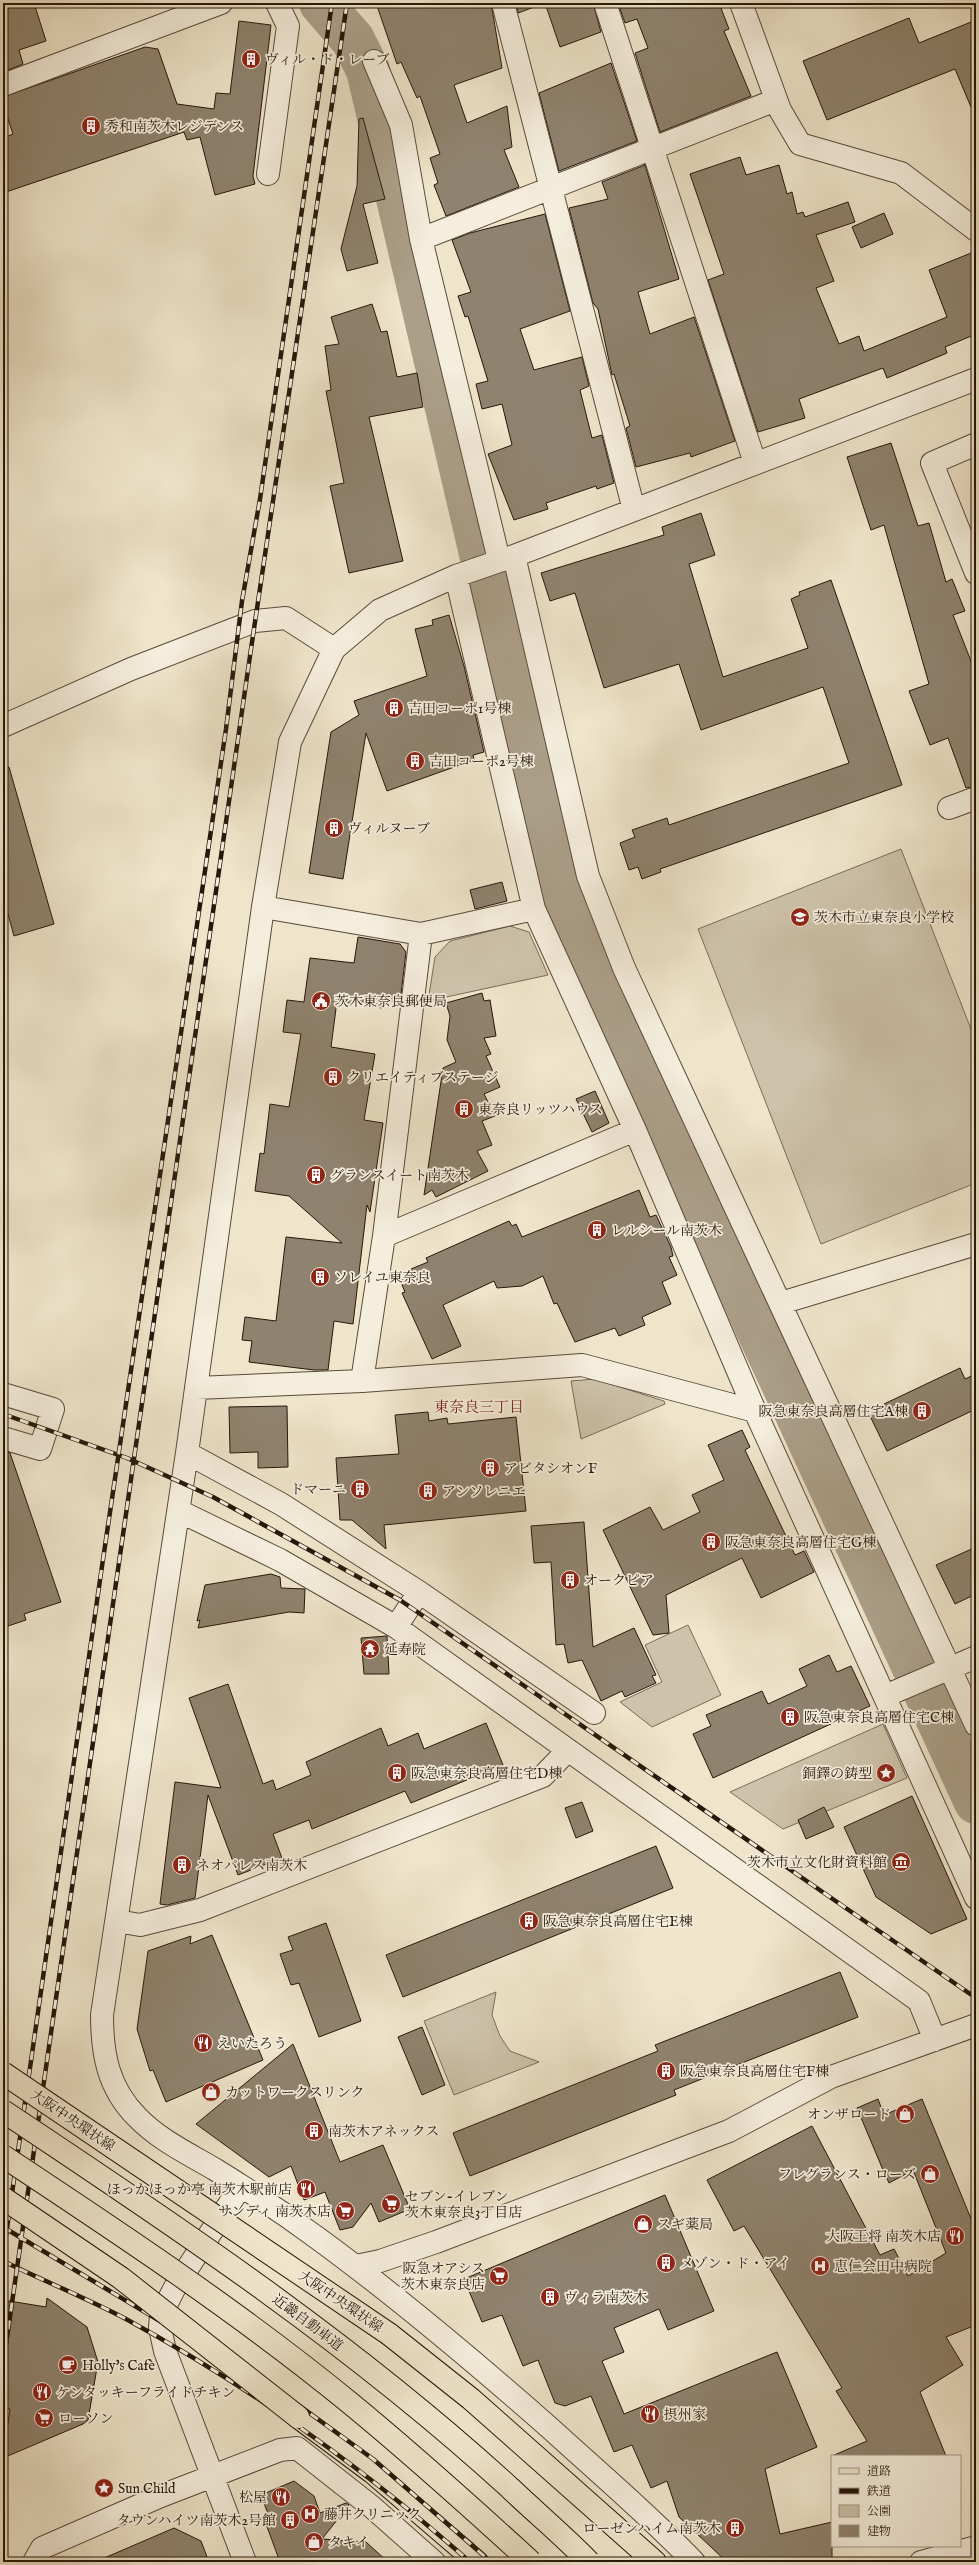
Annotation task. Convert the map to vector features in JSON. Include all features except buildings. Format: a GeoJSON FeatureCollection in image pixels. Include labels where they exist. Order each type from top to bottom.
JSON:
{"type":"FeatureCollection","features":[{"type":"Feature","properties":{"kind":"main road","name":"大阪中央環状線"},"geometry":{"type":"LineString","coordinates":[[3,2073],[389,2334],[471,2399],[654,2562]]}},
{"type":"Feature","properties":{"kind":"main road","name":"近畿自動車道"},"geometry":{"type":"LineString","coordinates":[[3,2111],[162,2217],[376,2373],[459,2441],[589,2562]]}},
{"type":"Feature","properties":{"kind":"main road"},"geometry":{"type":"LineString","coordinates":[[3,2156],[141,2247],[244,2322],[349,2402],[451,2488],[531,2562]]}},
{"type":"Feature","properties":{"kind":"main road"},"geometry":{"type":"LineString","coordinates":[[3,2198],[121,2278],[298,2417],[372,2472],[477,2562]]}},
{"type":"Feature","properties":{"kind":"street"},"geometry":{"type":"LineString","coordinates":[[3,85],[221,3]]}},
{"type":"Feature","properties":{"kind":"street"},"geometry":{"type":"LineString","coordinates":[[268,174],[288,26],[277,3]]}},
{"type":"Feature","properties":{"kind":"street"},"geometry":{"type":"LineString","coordinates":[[503,3],[634,510]]}},
{"type":"Feature","properties":{"kind":"street"},"geometry":{"type":"LineString","coordinates":[[604,3],[756,463]]}},
{"type":"Feature","properties":{"kind":"street"},"geometry":{"type":"LineString","coordinates":[[741,3],[776,100],[800,144],[901,173],[976,230]]}},
{"type":"Feature","properties":{"kind":"street"},"geometry":{"type":"LineString","coordinates":[[374,61],[401,126],[421,239],[507,558],[588,876],[624,968],[782,1303],[946,1671],[976,1725]]}},
{"type":"Feature","properties":{"kind":"street"},"geometry":{"type":"LineString","coordinates":[[421,239],[776,100]]}},
{"type":"Feature","properties":{"kind":"street"},"geometry":{"type":"LineString","coordinates":[[694,2562],[658,2524],[495,2380],[356,2266],[279,2210],[156,2134],[136,2117],[116,2092],[106,2068],[102,2041],[102,2015],[179,1511],[263,907],[290,742],[334,649],[380,610],[459,575],[634,510],[976,379]]}},
{"type":"Feature","properties":{"kind":"street"},"geometry":{"type":"LineString","coordinates":[[976,444],[932,464],[976,573]]}},
{"type":"Feature","properties":{"kind":"street"},"geometry":{"type":"LineString","coordinates":[[459,575],[534,910],[635,1130],[755,1411],[893,1693],[976,1898]]}},
{"type":"Feature","properties":{"kind":"street"},"geometry":{"type":"LineString","coordinates":[[3,726],[131,669],[255,621],[286,618],[334,649]]}},
{"type":"Feature","properties":{"kind":"street"},"geometry":{"type":"LineString","coordinates":[[949,808],[976,798]]}},
{"type":"Feature","properties":{"kind":"street"},"geometry":{"type":"LineString","coordinates":[[263,907],[421,934],[534,910]]}},
{"type":"Feature","properties":{"kind":"street"},"geometry":{"type":"LineString","coordinates":[[362,1381],[384,1236],[421,934]]}},
{"type":"Feature","properties":{"kind":"street"},"geometry":{"type":"LineString","coordinates":[[384,1236],[635,1130]]}},
{"type":"Feature","properties":{"kind":"street"},"geometry":{"type":"LineString","coordinates":[[782,1303],[976,1244]]}},
{"type":"Feature","properties":{"kind":"street"},"geometry":{"type":"LineString","coordinates":[[196,1388],[362,1381],[582,1365],[755,1411]]}},
{"type":"Feature","properties":{"kind":"street"},"geometry":{"type":"LineString","coordinates":[[3,1394],[53,1409],[40,1450],[3,1438]]}},
{"type":"Feature","properties":{"kind":"street"},"geometry":{"type":"LineString","coordinates":[[187,1453],[281,1504],[419,1592],[594,1713]]}},
{"type":"Feature","properties":{"kind":"street"},"geometry":{"type":"LineString","coordinates":[[179,1511],[280,1560],[396,1627],[919,2001],[935,2040]]}},
{"type":"Feature","properties":{"kind":"street"},"geometry":{"type":"LineString","coordinates":[[396,1627],[419,1592]]}},
{"type":"Feature","properties":{"kind":"street"},"geometry":{"type":"LineString","coordinates":[[893,1693],[976,1657]]}},
{"type":"Feature","properties":{"kind":"street"},"geometry":{"type":"LineString","coordinates":[[117,1921],[140,1925],[200,1910],[543,1776],[568,1750]]}},
{"type":"Feature","properties":{"kind":"street"},"geometry":{"type":"LineString","coordinates":[[356,2266],[380,2261],[436,2242],[729,2131],[831,2077],[976,2025]]}},
{"type":"Feature","properties":{"kind":"street"},"geometry":{"type":"LineString","coordinates":[[241,2186],[174,2289],[161,2316],[160,2328],[165,2351],[246,2562]]}},
{"type":"Feature","properties":{"kind":"street"},"geometry":{"type":"LineString","coordinates":[[34,2562],[42,2548],[162,2496],[213,2478],[280,2450],[297,2448],[372,2507],[434,2562]]}},
{"type":"Feature","properties":{"kind":"street"},"geometry":{"type":"LineString","coordinates":[[921,2562],[976,2547]]}},
{"type":"Feature","properties":{"kind":"green space"},"geometry":{"type":"Polygon","coordinates":[[[901,849],[976,1042],[976,1183],[821,1244],[698,929],[901,849]]]}},
{"type":"Feature","properties":{"kind":"green space"},"geometry":{"type":"Polygon","coordinates":[[[510,926],[529,932],[548,975],[428,1001],[435,957],[450,941],[510,926]]]}},
{"type":"Feature","properties":{"kind":"green space"},"geometry":{"type":"Polygon","coordinates":[[[595,1379],[664,1401],[665,1404],[581,1439],[571,1381],[595,1379]]]}},
{"type":"Feature","properties":{"kind":"green space"},"geometry":{"type":"Polygon","coordinates":[[[688,1625],[721,1695],[652,1727],[620,1702],[662,1682],[645,1645],[688,1625]]]}},
{"type":"Feature","properties":{"kind":"green space"},"geometry":{"type":"Polygon","coordinates":[[[883,1724],[907,1778],[783,1829],[730,1792],[883,1724]]]}},
{"type":"Feature","properties":{"kind":"green space"},"geometry":{"type":"Polygon","coordinates":[[[496,1992],[492,2015],[500,2036],[510,2051],[539,2062],[454,2095],[424,2021],[496,1992]]]}},
{"type":"Feature","properties":{"kind":"waterway"},"geometry":{"type":"LineString","coordinates":[[321,3],[353,40],[368,70],[561,896],[596,979],[976,1802]]}},
{"type":"Feature","properties":{"kind":"railway"},"geometry":{"type":"LineString","coordinates":[[3,2256],[101,1573],[226,729],[242,601],[260,499],[332,3]]}},
{"type":"Feature","properties":{"kind":"railway"},"geometry":{"type":"LineString","coordinates":[[3,2365],[251,649],[347,3]]}},
{"type":"Feature","properties":{"kind":"railway"},"geometry":{"type":"LineString","coordinates":[[3,1414],[127,1458],[213,1497],[400,1600],[976,1998]]}},
{"type":"Feature","properties":{"kind":"railway"},"geometry":{"type":"LineString","coordinates":[[3,2227],[290,2399],[373,2459],[491,2562]]}},
{"type":"Feature","properties":{"kind":"railway"},"geometry":{"type":"LineString","coordinates":[[3,2261],[126,2319],[217,2372],[305,2431],[347,2462],[430,2527],[470,2562]]}},
{"type":"Feature","properties":{"kind":"place","name":"ヴィル・ド・レーブ"},"geometry":{"type":"Point","coordinates":[251,59]}},
{"type":"Feature","properties":{"kind":"place","name":"秀和南茨木レジデンス"},"geometry":{"type":"Point","coordinates":[91,126]}},
{"type":"Feature","properties":{"kind":"place","name":"吉田コーポ1号棟"},"geometry":{"type":"Point","coordinates":[394,708]}},
{"type":"Feature","properties":{"kind":"place","name":"吉田コーポ2号棟"},"geometry":{"type":"Point","coordinates":[415,761]}},
{"type":"Feature","properties":{"kind":"place","name":"ヴィルヌーブ"},"geometry":{"type":"Point","coordinates":[334,828]}},
{"type":"Feature","properties":{"kind":"place","name":"茨木市立東奈良小学校"},"geometry":{"type":"Point","coordinates":[800,917]}},
{"type":"Feature","properties":{"kind":"place","name":"茨木東奈良郵便局"},"geometry":{"type":"Point","coordinates":[321,1001]}},
{"type":"Feature","properties":{"kind":"place","name":"クリエイティブステージ"},"geometry":{"type":"Point","coordinates":[333,1077]}},
{"type":"Feature","properties":{"kind":"place","name":"東奈良リッツハウス"},"geometry":{"type":"Point","coordinates":[464,1109]}},
{"type":"Feature","properties":{"kind":"place","name":"グランスイート南茨木"},"geometry":{"type":"Point","coordinates":[316,1175]}},
{"type":"Feature","properties":{"kind":"place","name":"レルシール南茨木"},"geometry":{"type":"Point","coordinates":[597,1230]}},
{"type":"Feature","properties":{"kind":"place","name":"ソレイユ東奈良"},"geometry":{"type":"Point","coordinates":[320,1277]}},
{"type":"Feature","properties":{"kind":"place","name":"阪急東奈良高層住宅A棟"},"geometry":{"type":"Point","coordinates":[922,1411]}},
{"type":"Feature","properties":{"kind":"place","name":"アビタシオンF"},"geometry":{"type":"Point","coordinates":[490,1468]}},
{"type":"Feature","properties":{"kind":"place","name":"ドマーニ"},"geometry":{"type":"Point","coordinates":[360,1489]}},
{"type":"Feature","properties":{"kind":"place","name":"アンソレニエ"},"geometry":{"type":"Point","coordinates":[428,1491]}},
{"type":"Feature","properties":{"kind":"place","name":"阪急東奈良高層住宅G棟"},"geometry":{"type":"Point","coordinates":[711,1542]}},
{"type":"Feature","properties":{"kind":"place","name":"オークピア"},"geometry":{"type":"Point","coordinates":[570,1580]}},
{"type":"Feature","properties":{"kind":"place","name":"延寿院"},"geometry":{"type":"Point","coordinates":[370,1649]}},
{"type":"Feature","properties":{"kind":"place","name":"阪急東奈良高層住宅C棟"},"geometry":{"type":"Point","coordinates":[790,1717]}},
{"type":"Feature","properties":{"kind":"place","name":"阪急東奈良高層住宅D棟"},"geometry":{"type":"Point","coordinates":[397,1773]}},
{"type":"Feature","properties":{"kind":"place","name":"銅鐸の鋳型"},"geometry":{"type":"Point","coordinates":[886,1773]}},
{"type":"Feature","properties":{"kind":"place","name":"茨木市立文化財資料館"},"geometry":{"type":"Point","coordinates":[901,1862]}},
{"type":"Feature","properties":{"kind":"place","name":"ネオパレス南茨木"},"geometry":{"type":"Point","coordinates":[182,1865]}},
{"type":"Feature","properties":{"kind":"place","name":"阪急東奈良高層住宅E棟"},"geometry":{"type":"Point","coordinates":[529,1921]}},
{"type":"Feature","properties":{"kind":"place","name":"えいたろう"},"geometry":{"type":"Point","coordinates":[203,2043]}},
{"type":"Feature","properties":{"kind":"place","name":"阪急東奈良高層住宅F棟"},"geometry":{"type":"Point","coordinates":[666,2071]}},
{"type":"Feature","properties":{"kind":"place","name":"カットワークスリンク"},"geometry":{"type":"Point","coordinates":[211,2092]}},
{"type":"Feature","properties":{"kind":"place","name":"オンザロード"},"geometry":{"type":"Point","coordinates":[905,2114]}},
{"type":"Feature","properties":{"kind":"place","name":"南茨木アネックス"},"geometry":{"type":"Point","coordinates":[314,2131]}},
{"type":"Feature","properties":{"kind":"place","name":"フレグランス・ローズ"},"geometry":{"type":"Point","coordinates":[930,2174]}},
{"type":"Feature","properties":{"kind":"place","name":"ほっかほっか亭 南茨木駅前店"},"geometry":{"type":"Point","coordinates":[306,2189]}},
{"type":"Feature","properties":{"kind":"place","name":"セブン-イレブン 茨木東奈良3丁目店"},"geometry":{"type":"Point","coordinates":[391,2204]}},
{"type":"Feature","properties":{"kind":"place","name":"サンディ 南茨木店"},"geometry":{"type":"Point","coordinates":[345,2211]}},
{"type":"Feature","properties":{"kind":"place","name":"スギ薬局"},"geometry":{"type":"Point","coordinates":[643,2224]}},
{"type":"Feature","properties":{"kind":"place","name":"大阪王将 南茨木店"},"geometry":{"type":"Point","coordinates":[955,2236]}},
{"type":"Feature","properties":{"kind":"place","name":"メゾン・ド・アイ"},"geometry":{"type":"Point","coordinates":[666,2263]}},
{"type":"Feature","properties":{"kind":"place","name":"恵仁会田中病院"},"geometry":{"type":"Point","coordinates":[820,2266]}},
{"type":"Feature","properties":{"kind":"place","name":"阪急オアシス 茨木東奈良店"},"geometry":{"type":"Point","coordinates":[499,2276]}},
{"type":"Feature","properties":{"kind":"place","name":"ヴィラ南茨木"},"geometry":{"type":"Point","coordinates":[550,2297]}},
{"type":"Feature","properties":{"kind":"place","name":"Holly's Cafè"},"geometry":{"type":"Point","coordinates":[68,2365]}},
{"type":"Feature","properties":{"kind":"place","name":"ケンタッキーフライドチキン"},"geometry":{"type":"Point","coordinates":[42,2392]}},
{"type":"Feature","properties":{"kind":"place","name":"摂州家"},"geometry":{"type":"Point","coordinates":[650,2414]}},
{"type":"Feature","properties":{"kind":"place","name":"ローソン"},"geometry":{"type":"Point","coordinates":[44,2418]}},
{"type":"Feature","properties":{"kind":"place","name":"Sun Child"},"geometry":{"type":"Point","coordinates":[104,2488]}},
{"type":"Feature","properties":{"kind":"place","name":"松屋"},"geometry":{"type":"Point","coordinates":[281,2497]}},
{"type":"Feature","properties":{"kind":"place","name":"藤井クリニック"},"geometry":{"type":"Point","coordinates":[310,2514]}},
{"type":"Feature","properties":{"kind":"place","name":"タウンハイツ南茨木2号館"},"geometry":{"type":"Point","coordinates":[290,2520]}},
{"type":"Feature","properties":{"kind":"place","name":"ローゼンハイム南茨木"},"geometry":{"type":"Point","coordinates":[735,2528]}},
{"type":"Feature","properties":{"kind":"place","name":"タキイ"},"geometry":{"type":"Point","coordinates":[314,2542]}},
{"type":"Feature","properties":{"kind":"district","name":"東奈良三丁目"},"geometry":{"type":"Point","coordinates":[479,1407]}}]}
